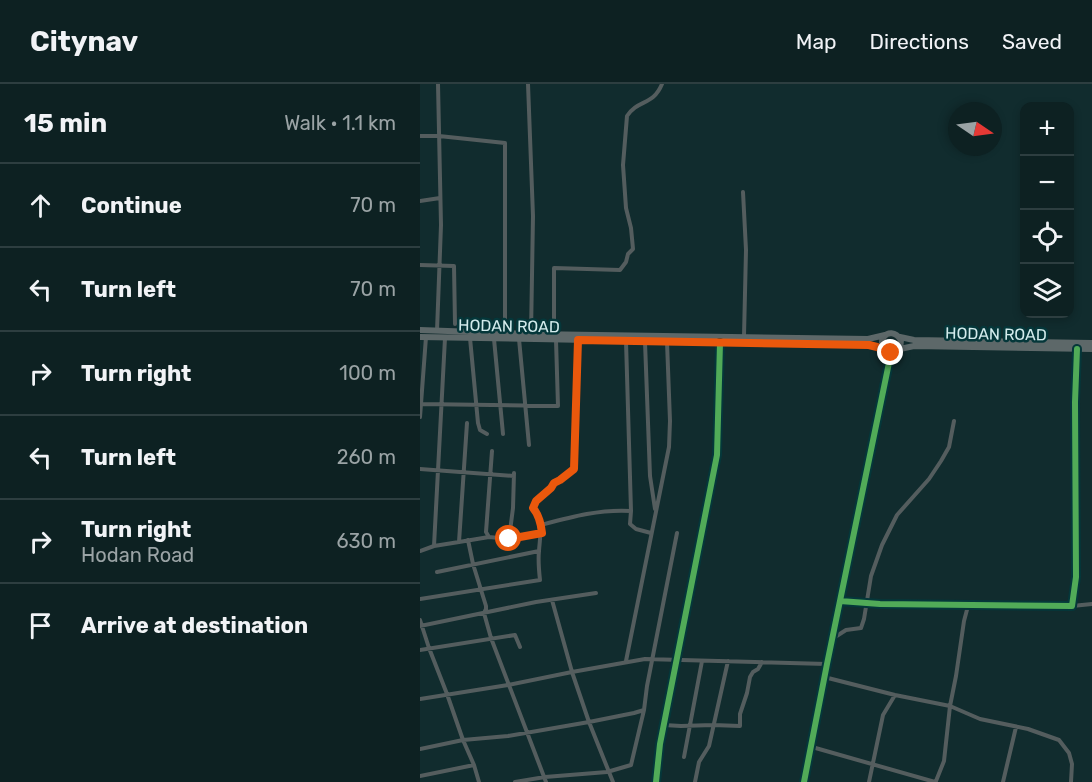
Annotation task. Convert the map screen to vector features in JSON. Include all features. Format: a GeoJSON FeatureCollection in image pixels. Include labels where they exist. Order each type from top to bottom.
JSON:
{"type":"FeatureCollection","features":[{"type":"Feature","properties":{"kind":"main road","name":"HODAN ROAD"},"geometry":{"type":"LineString","coordinates":[[420,330],[505,332],[578,340],[869,345],[888,351],[914,346],[1092,349]]}},
{"type":"Feature","properties":{"kind":"main road","name":"HODAN ROAD"},"geometry":{"type":"LineString","coordinates":[[423,337],[519,339],[744,336],[868,339],[894,333],[914,340],[1092,343]]}},
{"type":"Feature","properties":{"kind":"main road"},"geometry":{"type":"LineString","coordinates":[[885,335],[882,345],[888,351]]}},
{"type":"Feature","properties":{"kind":"main road"},"geometry":{"type":"LineString","coordinates":[[900,337],[902,343],[900,349]]}},
{"type":"Feature","properties":{"kind":"street"},"geometry":{"type":"LineString","coordinates":[[437,331],[441,225],[438,84]]}},
{"type":"Feature","properties":{"kind":"street"},"geometry":{"type":"LineString","coordinates":[[528,84],[532,216],[531,334]]}},
{"type":"Feature","properties":{"kind":"street"},"geometry":{"type":"LineString","coordinates":[[421,404],[558,406],[555,268],[620,270],[626,262],[628,254],[633,249],[626,208],[623,165],[627,116],[637,105],[647,102],[657,94],[662,84]]}},
{"type":"Feature","properties":{"kind":"street"},"geometry":{"type":"LineString","coordinates":[[420,136],[505,142],[505,332]]}},
{"type":"Feature","properties":{"kind":"street"},"geometry":{"type":"LineString","coordinates":[[743,192],[746,250],[744,336]]}},
{"type":"Feature","properties":{"kind":"street"},"geometry":{"type":"LineString","coordinates":[[420,201],[440,198]]}},
{"type":"Feature","properties":{"kind":"street"},"geometry":{"type":"LineString","coordinates":[[420,266],[454,266],[455,324]]}},
{"type":"Feature","properties":{"kind":"street"},"geometry":{"type":"LineString","coordinates":[[420,417],[423,337]]}},
{"type":"Feature","properties":{"kind":"street"},"geometry":{"type":"LineString","coordinates":[[435,546],[445,338]]}},
{"type":"Feature","properties":{"kind":"street"},"geometry":{"type":"LineString","coordinates":[[470,338],[480,430],[488,434]]}},
{"type":"Feature","properties":{"kind":"street"},"geometry":{"type":"LineString","coordinates":[[494,339],[503,434]]}},
{"type":"Feature","properties":{"kind":"street"},"geometry":{"type":"LineString","coordinates":[[519,339],[529,445]]}},
{"type":"Feature","properties":{"kind":"street"},"geometry":{"type":"LineString","coordinates":[[420,599],[540,580],[539,552],[542,533],[536,511],[533,508],[536,501],[554,483],[572,472],[575,465],[578,340]]}},
{"type":"Feature","properties":{"kind":"street"},"geometry":{"type":"LineString","coordinates":[[626,341],[630,524],[636,529],[651,533]]}},
{"type":"Feature","properties":{"kind":"street"},"geometry":{"type":"LineString","coordinates":[[645,342],[650,476],[656,512]]}},
{"type":"Feature","properties":{"kind":"street"},"geometry":{"type":"LineString","coordinates":[[626,661],[669,447],[667,342]]}},
{"type":"Feature","properties":{"kind":"street"},"geometry":{"type":"LineString","coordinates":[[656,782],[664,724],[717,455],[720,343]]}},
{"type":"Feature","properties":{"kind":"street"},"geometry":{"type":"LineString","coordinates":[[1072,606],[1076,577],[1077,349]]}},
{"type":"Feature","properties":{"kind":"street"},"geometry":{"type":"LineString","coordinates":[[804,782],[888,351]]}},
{"type":"Feature","properties":{"kind":"street"},"geometry":{"type":"LineString","coordinates":[[832,640],[846,630],[861,628],[871,576],[882,545],[897,515],[929,480],[941,461],[949,447],[954,421]]}},
{"type":"Feature","properties":{"kind":"street"},"geometry":{"type":"LineString","coordinates":[[459,542],[467,423]]}},
{"type":"Feature","properties":{"kind":"street"},"geometry":{"type":"LineString","coordinates":[[489,537],[486,532],[492,451]]}},
{"type":"Feature","properties":{"kind":"street"},"geometry":{"type":"LineString","coordinates":[[420,469],[514,474],[509,539]]}},
{"type":"Feature","properties":{"kind":"street"},"geometry":{"type":"LineString","coordinates":[[541,525],[586,514],[617,510],[631,511]]}},
{"type":"Feature","properties":{"kind":"street"},"geometry":{"type":"LineString","coordinates":[[420,551],[468,540],[489,537],[509,539],[542,533]]}},
{"type":"Feature","properties":{"kind":"street"},"geometry":{"type":"LineString","coordinates":[[515,782],[609,772],[631,765],[644,710],[677,533]]}},
{"type":"Feature","properties":{"kind":"street"},"geometry":{"type":"LineString","coordinates":[[468,540],[486,608],[484,613],[491,639],[545,780]]}},
{"type":"Feature","properties":{"kind":"street"},"geometry":{"type":"LineString","coordinates":[[437,572],[539,552]]}},
{"type":"Feature","properties":{"kind":"street"},"geometry":{"type":"LineString","coordinates":[[421,626],[596,593]]}},
{"type":"Feature","properties":{"kind":"street"},"geometry":{"type":"LineString","coordinates":[[552,600],[572,672],[613,782]]}},
{"type":"Feature","properties":{"kind":"street"},"geometry":{"type":"LineString","coordinates":[[840,601],[968,606],[1092,604]]}},
{"type":"Feature","properties":{"kind":"street"},"geometry":{"type":"LineString","coordinates":[[812,747],[935,782],[944,761],[950,706],[968,606]]}},
{"type":"Feature","properties":{"kind":"street"},"geometry":{"type":"LineString","coordinates":[[420,620],[479,782]]}},
{"type":"Feature","properties":{"kind":"street"},"geometry":{"type":"LineString","coordinates":[[420,650],[515,634],[520,647]]}},
{"type":"Feature","properties":{"kind":"street"},"geometry":{"type":"LineString","coordinates":[[420,699],[508,685],[626,661],[677,659],[827,664]]}},
{"type":"Feature","properties":{"kind":"street"},"geometry":{"type":"LineString","coordinates":[[684,758],[702,661]]}},
{"type":"Feature","properties":{"kind":"street"},"geometry":{"type":"LineString","coordinates":[[695,782],[699,762],[708,749],[728,661]]}},
{"type":"Feature","properties":{"kind":"street"},"geometry":{"type":"LineString","coordinates":[[664,724],[739,726],[750,677],[762,662]]}},
{"type":"Feature","properties":{"kind":"street"},"geometry":{"type":"LineString","coordinates":[[824,677],[950,706],[980,719],[1028,729],[1059,740],[1069,753],[1072,765],[1071,782]]}},
{"type":"Feature","properties":{"kind":"street"},"geometry":{"type":"LineString","coordinates":[[869,782],[883,715],[895,695]]}},
{"type":"Feature","properties":{"kind":"street"},"geometry":{"type":"LineString","coordinates":[[420,749],[463,740],[526,733],[644,710]]}},
{"type":"Feature","properties":{"kind":"street"},"geometry":{"type":"LineString","coordinates":[[1003,782],[1016,727]]}},
{"type":"Feature","properties":{"kind":"street"},"geometry":{"type":"LineString","coordinates":[[420,776],[474,765]]}},
{"type":"Feature","properties":{"kind":"cycle path"},"geometry":{"type":"LineString","coordinates":[[656,782],[660,744],[717,455],[720,343]]}},
{"type":"Feature","properties":{"kind":"cycle path"},"geometry":{"type":"LineString","coordinates":[[840,601],[880,604],[1072,606],[1076,577],[1077,349]]}},
{"type":"Feature","properties":{"kind":"cycle path"},"geometry":{"type":"LineString","coordinates":[[804,782],[891,353]]}},
{"type":"Feature","properties":{"kind":"route"},"geometry":{"type":"LineString","coordinates":[[509,539],[542,533],[536,511],[533,508],[536,501],[554,483],[574,469],[578,340],[869,345],[891,353]]}}]}
